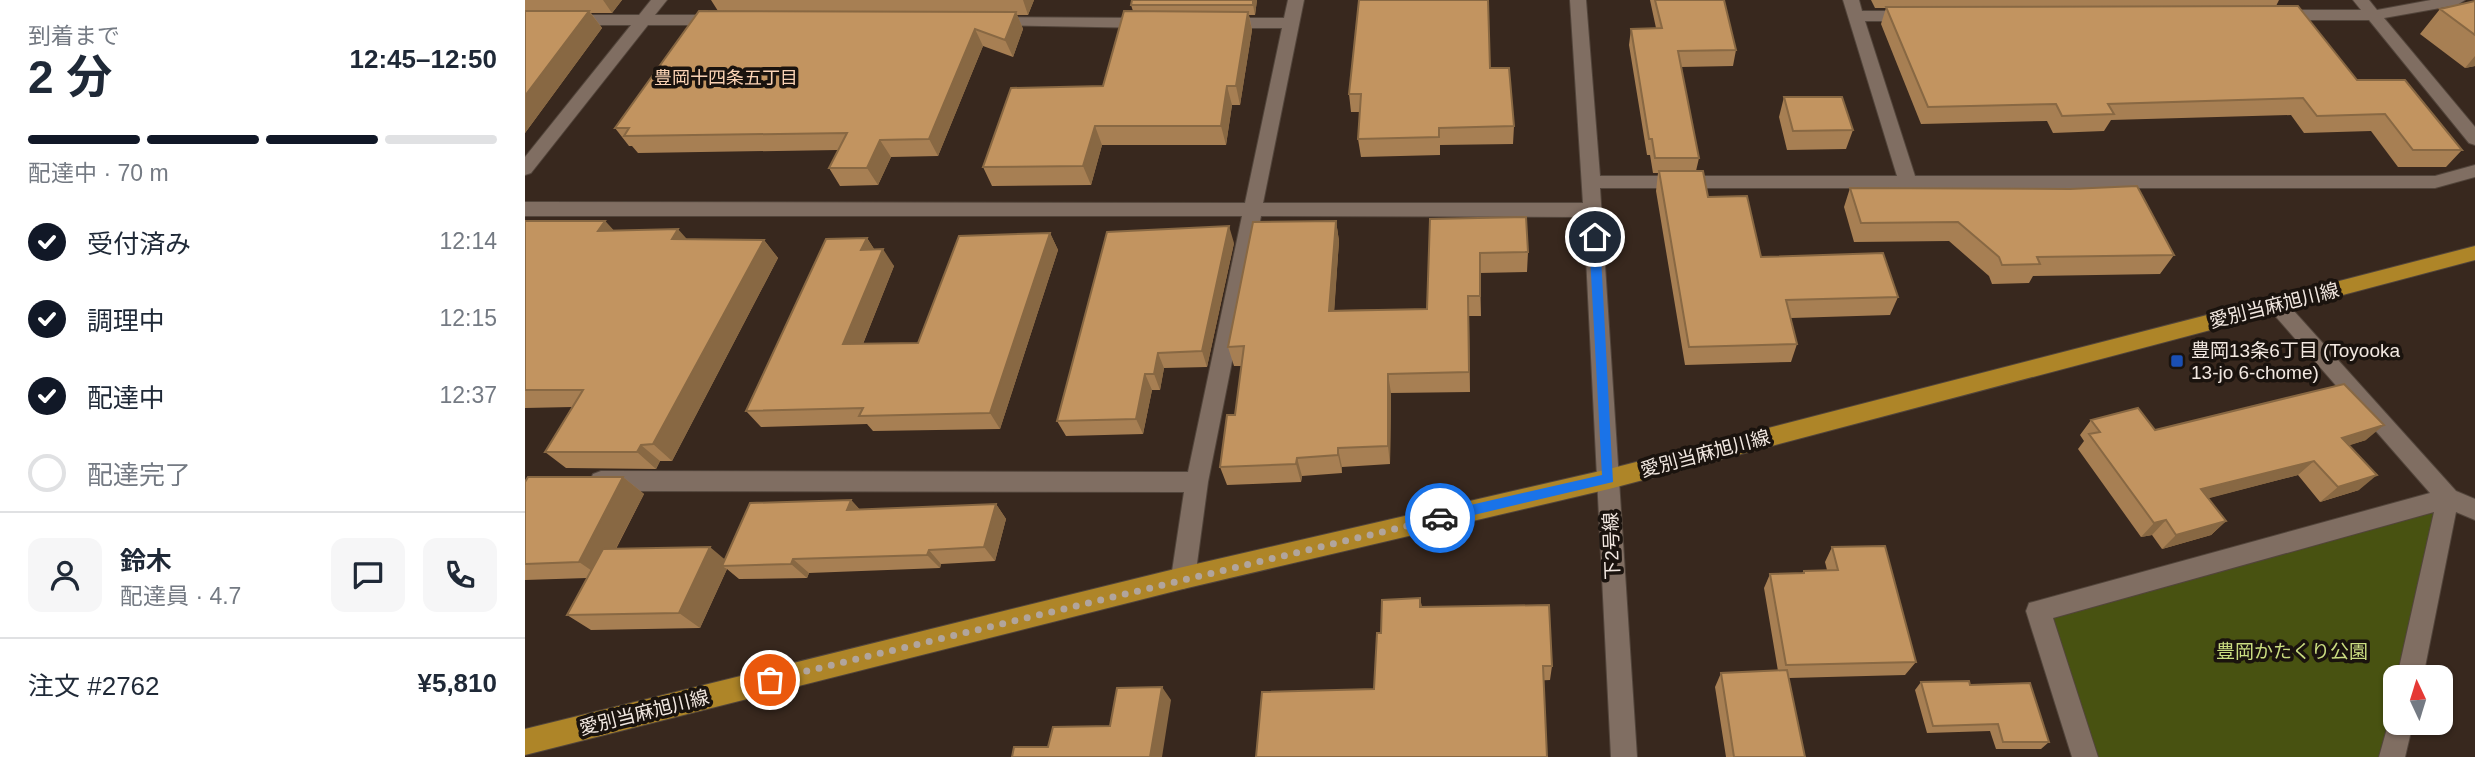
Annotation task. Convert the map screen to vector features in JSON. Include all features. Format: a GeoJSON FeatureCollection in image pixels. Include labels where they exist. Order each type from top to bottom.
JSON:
{"type":"FeatureCollection","features":[{"type":"Feature","properties":{"kind":"main road","name":"愛別当麻旭川線"},"geometry":{"type":"LineString","coordinates":[[525,742],[1183,578],[1609,479],[2475,253]]}},
{"type":"Feature","properties":{"kind":"street"},"geometry":{"type":"LineString","coordinates":[[525,169],[659,0]]}},
{"type":"Feature","properties":{"kind":"street"},"geometry":{"type":"LineString","coordinates":[[1183,578],[1197,482],[1296,0]]}},
{"type":"Feature","properties":{"kind":"street","name":"下2号線"},"geometry":{"type":"LineString","coordinates":[[1578,0],[1593,210],[1624,757]]}},
{"type":"Feature","properties":{"kind":"street"},"geometry":{"type":"LineString","coordinates":[[2361,0],[2474,138]]}},
{"type":"Feature","properties":{"kind":"street"},"geometry":{"type":"LineString","coordinates":[[2261,15],[2373,15],[2457,0]]}},
{"type":"Feature","properties":{"kind":"street"},"geometry":{"type":"LineString","coordinates":[[1909,184],[1853,8],[1926,16]]}},
{"type":"Feature","properties":{"kind":"street"},"geometry":{"type":"LineString","coordinates":[[525,20],[739,20]]}},
{"type":"Feature","properties":{"kind":"street"},"geometry":{"type":"LineString","coordinates":[[974,22],[1167,23]]}},
{"type":"Feature","properties":{"kind":"street"},"geometry":{"type":"LineString","coordinates":[[1209,23],[1292,23]]}},
{"type":"Feature","properties":{"kind":"street"},"geometry":{"type":"LineString","coordinates":[[1591,182],[2435,182],[2475,171]]}},
{"type":"Feature","properties":{"kind":"street"},"geometry":{"type":"LineString","coordinates":[[525,209],[1593,210]]}},
{"type":"Feature","properties":{"kind":"street"},"geometry":{"type":"LineString","coordinates":[[2277,304],[2448,498],[2475,510]]}},
{"type":"Feature","properties":{"kind":"street"},"geometry":{"type":"LineString","coordinates":[[581,481],[1197,482]]}},
{"type":"Feature","properties":{"kind":"street"},"geometry":{"type":"LineString","coordinates":[[2413,665],[2448,498]]}},
{"type":"Feature","properties":{"kind":"street"},"geometry":{"type":"LineString","coordinates":[[2085,757],[2038,611],[2448,498]]}},
{"type":"Feature","properties":{"kind":"street"},"geometry":{"type":"LineString","coordinates":[[2392,757],[2397,735]]}},
{"type":"Feature","properties":{"kind":"green space","name":"豊岡かたくり公園"},"geometry":{"type":"Polygon","coordinates":[[[2448,498],[2413,665],[2383,665],[2383,735],[2397,735],[2392,757],[2085,757],[2038,611],[2448,498]]]}},
{"type":"Feature","properties":{"kind":"building"},"geometry":{"type":"Polygon","coordinates":[[[1132,0],[1253,0],[1253,5],[1131,5],[1132,0]]]}},
{"type":"Feature","properties":{"kind":"building"},"geometry":{"type":"Polygon","coordinates":[[[1359,0],[1488,0],[1490,68],[1509,68],[1514,126],[1439,128],[1439,137],[1358,139],[1361,94],[1349,94],[1359,0]]]}},
{"type":"Feature","properties":{"kind":"building"},"geometry":{"type":"Polygon","coordinates":[[[1655,0],[1724,0],[1736,50],[1678,51],[1699,158],[1655,158],[1652,139],[1649,139],[1631,29],[1662,28],[1655,0]]]}},
{"type":"Feature","properties":{"kind":"building"},"geometry":{"type":"Polygon","coordinates":[[[2475,1],[2475,35],[2440,9],[2475,1]]]}},
{"type":"Feature","properties":{"kind":"building"},"geometry":{"type":"Polygon","coordinates":[[[2298,6],[2357,80],[2405,80],[2462,150],[2413,150],[2385,114],[2317,116],[2303,98],[2108,104],[2114,114],[2062,116],[2056,104],[1928,107],[1886,7],[2298,6]]]}},
{"type":"Feature","properties":{"kind":"building"},"geometry":{"type":"Polygon","coordinates":[[[525,11],[589,11],[525,96],[525,11]]]}},
{"type":"Feature","properties":{"kind":"building"},"geometry":{"type":"Polygon","coordinates":[[[699,11],[1016,12],[1005,40],[975,29],[929,139],[880,140],[867,168],[829,168],[847,133],[624,136],[629,128],[615,128],[699,11]]]}},
{"type":"Feature","properties":{"kind":"building"},"geometry":{"type":"Polygon","coordinates":[[[1124,11],[1248,12],[1236,86],[1227,86],[1221,126],[1095,126],[1083,166],[983,167],[1011,88],[1103,86],[1124,11]]]}},
{"type":"Feature","properties":{"kind":"building"},"geometry":{"type":"Polygon","coordinates":[[[1784,97],[1842,97],[1853,130],[1793,131],[1784,97]]]}},
{"type":"Feature","properties":{"kind":"building"},"geometry":{"type":"Polygon","coordinates":[[[1659,171],[1703,171],[1708,197],[1747,196],[1761,257],[1883,253],[1898,297],[1786,300],[1797,344],[1689,347],[1659,171]]]}},
{"type":"Feature","properties":{"kind":"building"},"geometry":{"type":"Polygon","coordinates":[[[2137,186],[2174,255],[2037,257],[2040,264],[2002,265],[1999,257],[1958,222],[1861,223],[1850,188],[2070,189],[2137,186]]]}},
{"type":"Feature","properties":{"kind":"building"},"geometry":{"type":"Polygon","coordinates":[[[1526,217],[1528,252],[1480,253],[1480,296],[1468,296],[1469,372],[1388,374],[1388,446],[1338,448],[1338,455],[1297,458],[1296,464],[1220,467],[1227,415],[1235,415],[1244,346],[1228,347],[1253,222],[1336,221],[1329,311],[1427,309],[1430,219],[1526,217]]]}},
{"type":"Feature","properties":{"kind":"building"},"geometry":{"type":"Polygon","coordinates":[[[525,221],[605,221],[598,231],[678,229],[672,239],[764,240],[653,444],[641,445],[637,452],[545,452],[583,390],[525,390],[525,221]]]}},
{"type":"Feature","properties":{"kind":"building"},"geometry":{"type":"Polygon","coordinates":[[[1229,226],[1202,351],[1158,353],[1154,374],[1145,374],[1136,419],[1057,421],[1107,232],[1229,226]]]}},
{"type":"Feature","properties":{"kind":"building"},"geometry":{"type":"Polygon","coordinates":[[[1050,233],[990,413],[859,416],[863,408],[746,411],[826,239],[867,238],[861,250],[883,249],[843,344],[918,343],[959,236],[1050,233]]]}},
{"type":"Feature","properties":{"kind":"building"},"geometry":{"type":"Polygon","coordinates":[[[2344,384],[2384,425],[2342,438],[2377,475],[2338,487],[2314,461],[2201,489],[2226,521],[2176,535],[2166,520],[2154,523],[2089,434],[2100,432],[2091,420],[2138,408],[2155,430],[2344,384]]]}},
{"type":"Feature","properties":{"kind":"building"},"geometry":{"type":"Polygon","coordinates":[[[528,477],[623,477],[579,562],[525,564],[525,482],[528,477]]]}},
{"type":"Feature","properties":{"kind":"building"},"geometry":{"type":"Polygon","coordinates":[[[851,500],[847,510],[996,504],[984,547],[929,550],[927,555],[793,559],[791,564],[722,566],[750,503],[851,500]]]}},
{"type":"Feature","properties":{"kind":"building"},"geometry":{"type":"Polygon","coordinates":[[[1885,546],[1916,662],[1786,665],[1770,574],[1838,570],[1832,547],[1885,546]]]}},
{"type":"Feature","properties":{"kind":"building"},"geometry":{"type":"Polygon","coordinates":[[[710,547],[679,613],[567,615],[603,549],[710,547]]]}},
{"type":"Feature","properties":{"kind":"building"},"geometry":{"type":"Polygon","coordinates":[[[1420,598],[1420,607],[1549,605],[1552,666],[1543,666],[1547,757],[1256,757],[1262,692],[1374,689],[1382,600],[1420,598]]]}},
{"type":"Feature","properties":{"kind":"building"},"geometry":{"type":"Polygon","coordinates":[[[1787,670],[1805,757],[1734,757],[1721,673],[1787,670]]]}},
{"type":"Feature","properties":{"kind":"building"},"geometry":{"type":"Polygon","coordinates":[[[1969,681],[1970,685],[2030,683],[2049,742],[2003,742],[1998,724],[1933,726],[1921,682],[1969,681]]]}},
{"type":"Feature","properties":{"kind":"building"},"geometry":{"type":"Polygon","coordinates":[[[1162,687],[1150,757],[1012,757],[1014,747],[1048,747],[1053,727],[1110,726],[1117,688],[1162,687]]]}},
{"type":"Feature","properties":{"kind":"way so far"},"geometry":{"type":"LineString","coordinates":[[770,680],[1440,518]]}},
{"type":"Feature","properties":{"kind":"place","name":"豊岡13条6丁目 (Toyooka 13-jo 6-chome)"},"geometry":{"type":"Point","coordinates":[2177,361]}},
{"type":"Feature","properties":{"kind":"district","name":"豊岡十四条五丁目"},"geometry":{"type":"Point","coordinates":[726,78]}},
{"type":"Feature","properties":{"kind":"route"},"geometry":{"type":"LineString","coordinates":[[1440,518],[1609,479],[1595,237]]}}]}
